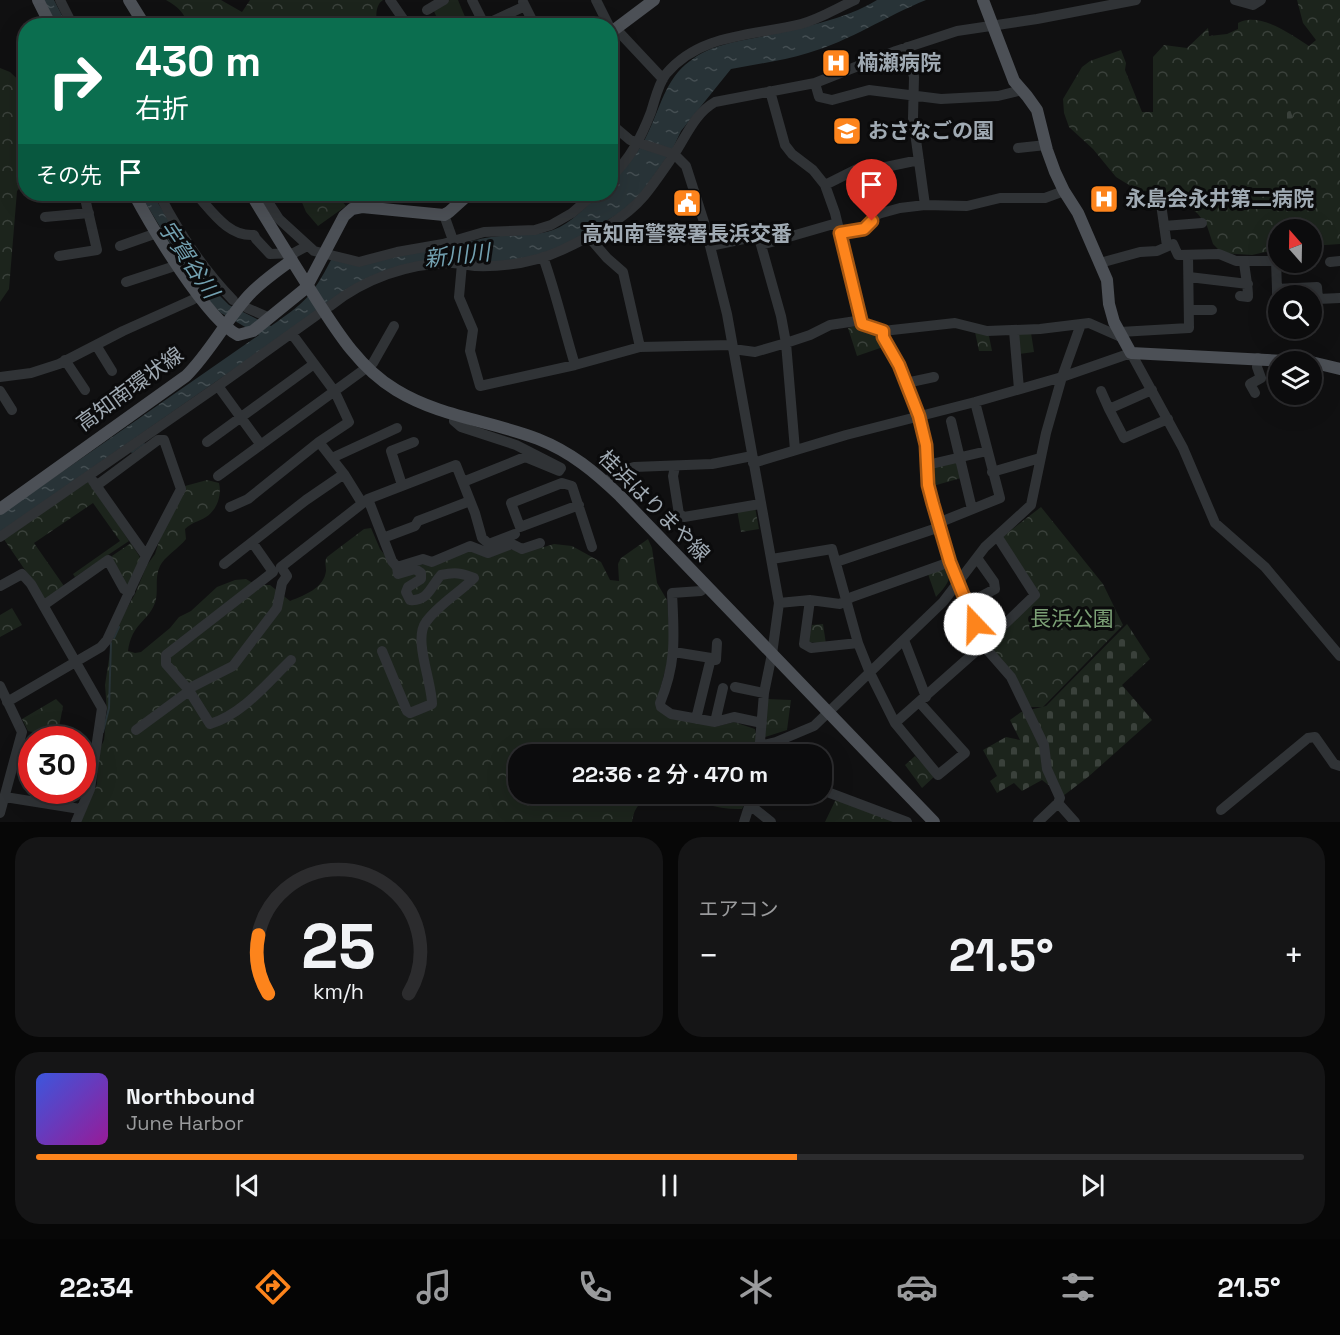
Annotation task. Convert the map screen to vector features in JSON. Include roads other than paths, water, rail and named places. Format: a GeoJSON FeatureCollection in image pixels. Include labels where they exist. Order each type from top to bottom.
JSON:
{"type":"FeatureCollection","features":[{"type":"Feature","properties":{"kind":"main road"},"geometry":{"type":"LineString","coordinates":[[38,0],[47,18]]}},
{"type":"Feature","properties":{"kind":"main road"},"geometry":{"type":"LineString","coordinates":[[129,0],[140,18]]}},
{"type":"Feature","properties":{"kind":"main road"},"geometry":{"type":"LineString","coordinates":[[618,24],[654,0]]}},
{"type":"Feature","properties":{"kind":"main road"},"geometry":{"type":"LineString","coordinates":[[983,0],[1014,81],[1037,110],[1046,145],[1064,191],[1078,213],[1107,280],[1109,304],[1114,322],[1131,353],[1268,359]]}},
{"type":"Feature","properties":{"kind":"main road"},"geometry":{"type":"LineString","coordinates":[[138,201],[178,265],[201,295],[238,335],[253,331],[306,288],[344,216],[356,208],[444,215],[461,201]]}},
{"type":"Feature","properties":{"kind":"main road","name":"桂浜はりまや線"},"geometry":{"type":"LineString","coordinates":[[255,201],[323,310],[367,368],[391,387],[413,400],[456,416],[547,443],[580,460],[606,482],[934,822]]}},
{"type":"Feature","properties":{"kind":"main road","name":"高知南環状線"},"geometry":{"type":"LineString","coordinates":[[0,508],[186,376],[211,348],[249,295],[292,260]]}},
{"type":"Feature","properties":{"kind":"main road"},"geometry":{"type":"LineString","coordinates":[[1322,364],[1340,369]]}},
{"type":"Feature","properties":{"kind":"street"},"geometry":{"type":"LineString","coordinates":[[60,0],[69,18]]}},
{"type":"Feature","properties":{"kind":"street"},"geometry":{"type":"LineString","coordinates":[[390,0],[402,18]]}},
{"type":"Feature","properties":{"kind":"street"},"geometry":{"type":"LineString","coordinates":[[427,10],[444,0]]}},
{"type":"Feature","properties":{"kind":"street"},"geometry":{"type":"LineString","coordinates":[[472,0],[480,18]]}},
{"type":"Feature","properties":{"kind":"street"},"geometry":{"type":"LineString","coordinates":[[596,0],[605,18]]}},
{"type":"Feature","properties":{"kind":"street"},"geometry":{"type":"LineString","coordinates":[[618,171],[639,143],[663,78],[684,57],[704,45],[802,23],[826,15],[855,0]]}},
{"type":"Feature","properties":{"kind":"street"},"geometry":{"type":"LineString","coordinates":[[0,537],[165,421],[218,387],[344,295],[362,285],[405,269],[424,265],[460,263],[492,266],[522,262],[543,257],[588,236],[632,208],[644,196],[692,124],[707,106],[715,102],[815,83],[907,47],[957,31],[1136,0]]}},
{"type":"Feature","properties":{"kind":"street"},"geometry":{"type":"LineString","coordinates":[[1235,0],[1254,5],[1261,0]]}},
{"type":"Feature","properties":{"kind":"street"},"geometry":{"type":"LineString","coordinates":[[496,18],[523,3],[531,18]]}},
{"type":"Feature","properties":{"kind":"street"},"geometry":{"type":"LineString","coordinates":[[618,31],[663,78]]}},
{"type":"Feature","properties":{"kind":"street"},"geometry":{"type":"LineString","coordinates":[[907,47],[914,77],[913,118],[925,205]]}},
{"type":"Feature","properties":{"kind":"street"},"geometry":{"type":"LineString","coordinates":[[815,83],[819,97],[832,100],[869,90],[941,99],[998,96],[1022,90]]}},
{"type":"Feature","properties":{"kind":"street"},"geometry":{"type":"LineString","coordinates":[[770,91],[785,145],[813,170],[825,185],[862,324]]}},
{"type":"Feature","properties":{"kind":"street"},"geometry":{"type":"LineString","coordinates":[[618,130],[630,140],[672,154],[686,166],[704,222],[727,314],[779,603],[764,693],[760,744]]}},
{"type":"Feature","properties":{"kind":"street"},"geometry":{"type":"LineString","coordinates":[[1018,148],[1046,145]]}},
{"type":"Feature","properties":{"kind":"street"},"geometry":{"type":"LineString","coordinates":[[825,185],[863,166],[880,168],[919,160]]}},
{"type":"Feature","properties":{"kind":"street"},"geometry":{"type":"LineString","coordinates":[[761,245],[838,228],[864,229],[878,214],[900,208],[925,205],[967,206],[1000,198],[1045,198],[1064,191]]}},
{"type":"Feature","properties":{"kind":"street"},"geometry":{"type":"LineString","coordinates":[[1160,197],[1167,246]]}},
{"type":"Feature","properties":{"kind":"street"},"geometry":{"type":"LineString","coordinates":[[59,256],[98,250],[86,201]]}},
{"type":"Feature","properties":{"kind":"street"},"geometry":{"type":"LineString","coordinates":[[163,201],[217,286],[240,305],[268,320]]}},
{"type":"Feature","properties":{"kind":"street"},"geometry":{"type":"LineString","coordinates":[[202,201],[230,229],[240,234],[254,235],[270,254],[294,253],[307,246]]}},
{"type":"Feature","properties":{"kind":"street"},"geometry":{"type":"LineString","coordinates":[[267,201],[279,219],[314,251],[354,262],[454,242],[484,232],[535,230],[551,225],[572,213],[586,201]]}},
{"type":"Feature","properties":{"kind":"street"},"geometry":{"type":"LineString","coordinates":[[45,217],[89,213]]}},
{"type":"Feature","properties":{"kind":"street"},"geometry":{"type":"LineString","coordinates":[[444,215],[460,263],[459,297],[473,330],[470,351],[480,386],[575,365],[640,347],[733,347],[755,352],[786,343],[830,325],[856,321],[883,331],[955,323],[987,332],[1089,322],[1121,335],[1189,328],[1188,255]]}},
{"type":"Feature","properties":{"kind":"street"},"geometry":{"type":"LineString","coordinates":[[1164,226],[1202,224]]}},
{"type":"Feature","properties":{"kind":"street"},"geometry":{"type":"LineString","coordinates":[[120,246],[157,233]]}},
{"type":"Feature","properties":{"kind":"street"},"geometry":{"type":"LineString","coordinates":[[588,236],[623,272],[640,347]]}},
{"type":"Feature","properties":{"kind":"street"},"geometry":{"type":"LineString","coordinates":[[710,246],[758,236],[781,315],[786,343],[795,450]]}},
{"type":"Feature","properties":{"kind":"street"},"geometry":{"type":"LineString","coordinates":[[1100,263],[1173,244],[1178,255],[1218,254],[1236,261],[1276,261],[1277,285]]}},
{"type":"Feature","properties":{"kind":"street"},"geometry":{"type":"LineString","coordinates":[[543,257],[558,299],[575,365]]}},
{"type":"Feature","properties":{"kind":"street"},"geometry":{"type":"LineString","coordinates":[[1240,296],[1248,297],[1244,261]]}},
{"type":"Feature","properties":{"kind":"street"},"geometry":{"type":"LineString","coordinates":[[126,282],[178,265]]}},
{"type":"Feature","properties":{"kind":"street"},"geometry":{"type":"LineString","coordinates":[[1189,277],[1248,284]]}},
{"type":"Feature","properties":{"kind":"street"},"geometry":{"type":"LineString","coordinates":[[0,377],[43,370],[217,286]]}},
{"type":"Feature","properties":{"kind":"street"},"geometry":{"type":"LineString","coordinates":[[1322,299],[1340,298]]}},
{"type":"Feature","properties":{"kind":"street"},"geometry":{"type":"LineString","coordinates":[[1189,310],[1212,310]]}},
{"type":"Feature","properties":{"kind":"street"},"geometry":{"type":"LineString","coordinates":[[774,744],[814,726],[943,602],[977,558],[1031,505],[1040,458],[1062,376],[1081,324]]}},
{"type":"Feature","properties":{"kind":"street"},"geometry":{"type":"LineString","coordinates":[[218,476],[373,363],[394,326]]}},
{"type":"Feature","properties":{"kind":"street"},"geometry":{"type":"LineString","coordinates":[[883,331],[883,337],[906,383],[919,416],[926,445],[928,485],[950,562],[984,645],[1011,677],[1047,753],[1047,769],[1060,798],[1058,803],[1038,822]]}},
{"type":"Feature","properties":{"kind":"street"},"geometry":{"type":"LineString","coordinates":[[1014,331],[1019,389]]}},
{"type":"Feature","properties":{"kind":"street"},"geometry":{"type":"LineString","coordinates":[[230,507],[248,499],[320,442],[349,423],[335,392],[292,334]]}},
{"type":"Feature","properties":{"kind":"street"},"geometry":{"type":"LineString","coordinates":[[96,345],[112,371]]}},
{"type":"Feature","properties":{"kind":"street"},"geometry":{"type":"LineString","coordinates":[[606,482],[616,472],[634,467],[652,465],[675,467],[753,460],[795,450],[975,402],[1131,353],[1183,448],[1215,523],[1265,567],[1340,656]]}},
{"type":"Feature","properties":{"kind":"street"},"geometry":{"type":"LineString","coordinates":[[1255,393],[1250,384],[1261,378],[1257,367],[1258,358]]}},
{"type":"Feature","properties":{"kind":"street"},"geometry":{"type":"LineString","coordinates":[[65,360],[85,390]]}},
{"type":"Feature","properties":{"kind":"street"},"geometry":{"type":"LineString","coordinates":[[207,442],[314,364]]}},
{"type":"Feature","properties":{"kind":"street"},"geometry":{"type":"LineString","coordinates":[[1326,365],[1340,364]]}},
{"type":"Feature","properties":{"kind":"street"},"geometry":{"type":"LineString","coordinates":[[906,383],[934,377]]}},
{"type":"Feature","properties":{"kind":"street"},"geometry":{"type":"LineString","coordinates":[[218,387],[261,445]]}},
{"type":"Feature","properties":{"kind":"street"},"geometry":{"type":"LineString","coordinates":[[1110,409],[1152,390]]}},
{"type":"Feature","properties":{"kind":"street"},"geometry":{"type":"LineString","coordinates":[[0,391],[12,410]]}},
{"type":"Feature","properties":{"kind":"street"},"geometry":{"type":"LineString","coordinates":[[1101,392],[1124,438],[1168,419]]}},
{"type":"Feature","properties":{"kind":"street"},"geometry":{"type":"LineString","coordinates":[[836,562],[939,525],[1000,498],[975,402]]}},
{"type":"Feature","properties":{"kind":"street"},"geometry":{"type":"LineString","coordinates":[[456,416],[454,421],[461,427],[516,445],[561,468],[559,471],[562,483]]}},
{"type":"Feature","properties":{"kind":"street"},"geometry":{"type":"LineString","coordinates":[[951,421],[972,509]]}},
{"type":"Feature","properties":{"kind":"street"},"geometry":{"type":"LineString","coordinates":[[332,458],[396,428]]}},
{"type":"Feature","properties":{"kind":"street"},"geometry":{"type":"LineString","coordinates":[[7,702],[101,647],[107,640],[146,556],[181,489],[164,440],[158,440],[96,486]]}},
{"type":"Feature","properties":{"kind":"street"},"geometry":{"type":"LineString","coordinates":[[320,442],[365,501],[392,561],[397,567],[398,574],[415,569],[421,573],[421,579],[408,587],[406,592],[410,600],[418,601],[426,596],[441,575],[454,572],[467,574],[474,578],[434,613],[425,622],[422,630],[422,647],[432,704],[410,713],[407,711],[382,651]]}},
{"type":"Feature","properties":{"kind":"street"},"geometry":{"type":"LineString","coordinates":[[402,485],[391,451],[414,442]]}},
{"type":"Feature","properties":{"kind":"street"},"geometry":{"type":"LineString","coordinates":[[927,465],[987,451]]}},
{"type":"Feature","properties":{"kind":"street"},"geometry":{"type":"LineString","coordinates":[[463,482],[525,458],[559,471]]}},
{"type":"Feature","properties":{"kind":"street"},"geometry":{"type":"LineString","coordinates":[[992,472],[1040,458]]}},
{"type":"Feature","properties":{"kind":"street"},"geometry":{"type":"LineString","coordinates":[[136,730],[188,690],[233,666],[277,608],[282,583],[287,576],[281,567],[365,501],[456,465],[482,538],[489,544],[515,534]]}},
{"type":"Feature","properties":{"kind":"street"},"geometry":{"type":"LineString","coordinates":[[675,467],[679,514],[684,517],[760,504]]}},
{"type":"Feature","properties":{"kind":"street"},"geometry":{"type":"LineString","coordinates":[[224,564],[344,474]]}},
{"type":"Feature","properties":{"kind":"street"},"geometry":{"type":"LineString","coordinates":[[89,475],[146,556]]}},
{"type":"Feature","properties":{"kind":"street"},"geometry":{"type":"LineString","coordinates":[[579,505],[520,527],[511,503],[562,483],[572,486],[579,505],[592,547]]}},
{"type":"Feature","properties":{"kind":"street"},"geometry":{"type":"LineString","coordinates":[[383,538],[415,526],[418,521],[470,501]]}},
{"type":"Feature","properties":{"kind":"street"},"geometry":{"type":"LineString","coordinates":[[895,723],[984,645],[1035,595],[997,536]]}},
{"type":"Feature","properties":{"kind":"street"},"geometry":{"type":"LineString","coordinates":[[252,542],[273,572],[166,655],[166,664],[188,690],[210,724],[244,705],[291,660]]}},
{"type":"Feature","properties":{"kind":"street"},"geometry":{"type":"LineString","coordinates":[[397,567],[423,559],[432,562],[470,546],[488,553],[512,544],[522,549],[540,543]]}},
{"type":"Feature","properties":{"kind":"street"},"geometry":{"type":"LineString","coordinates":[[772,559],[832,549],[858,643],[870,673],[895,723],[938,776],[965,753],[923,699],[904,640]]}},
{"type":"Feature","properties":{"kind":"street"},"geometry":{"type":"LineString","coordinates":[[967,604],[995,589],[994,582],[977,558]]}},
{"type":"Feature","properties":{"kind":"street"},"geometry":{"type":"LineString","coordinates":[[44,605],[108,560],[124,589],[130,592]]}},
{"type":"Feature","properties":{"kind":"street"},"geometry":{"type":"LineString","coordinates":[[779,603],[810,600],[840,604],[852,597],[950,562]]}},
{"type":"Feature","properties":{"kind":"street"},"geometry":{"type":"LineString","coordinates":[[0,586],[22,573],[44,605],[102,708],[90,789],[76,822]]}},
{"type":"Feature","properties":{"kind":"street"},"geometry":{"type":"LineString","coordinates":[[707,586],[701,591],[672,593],[674,652],[667,685],[660,702],[662,707],[671,714],[696,719],[715,722],[734,717],[762,723]]}},
{"type":"Feature","properties":{"kind":"street"},"geometry":{"type":"LineString","coordinates":[[810,600],[804,645],[811,648],[858,643]]}},
{"type":"Feature","properties":{"kind":"street"},"geometry":{"type":"LineString","coordinates":[[674,652],[716,660],[717,642]]}},
{"type":"Feature","properties":{"kind":"street"},"geometry":{"type":"LineString","coordinates":[[696,719],[711,658]]}},
{"type":"Feature","properties":{"kind":"street"},"geometry":{"type":"LineString","coordinates":[[0,686],[22,732],[0,813]]}},
{"type":"Feature","properties":{"kind":"street"},"geometry":{"type":"LineString","coordinates":[[735,687],[764,693]]}},
{"type":"Feature","properties":{"kind":"street"},"geometry":{"type":"LineString","coordinates":[[715,722],[723,688]]}},
{"type":"Feature","properties":{"kind":"street"},"geometry":{"type":"LineString","coordinates":[[1221,810],[1311,737],[1315,737],[1334,764],[1340,766]]}},
{"type":"Feature","properties":{"kind":"street"},"geometry":{"type":"LineString","coordinates":[[832,794],[907,822]]}},
{"type":"Feature","properties":{"kind":"street"},"geometry":{"type":"LineString","coordinates":[[5,797],[80,809]]}},
{"type":"Feature","properties":{"kind":"street"},"geometry":{"type":"LineString","coordinates":[[1058,803],[1075,822]]}},
{"type":"Feature","properties":{"kind":"street"},"geometry":{"type":"LineString","coordinates":[[744,822],[748,804]]}},
{"type":"Feature","properties":{"kind":"street"},"geometry":{"type":"LineString","coordinates":[[756,804],[771,822]]}},
{"type":"Feature","properties":{"kind":"water"},"geometry":{"type":"Polygon","coordinates":[[[44,0],[54,0],[63,18],[53,18],[44,0]]]}},
{"type":"Feature","properties":{"kind":"water"},"geometry":{"type":"Polygon","coordinates":[[[877,0],[926,0],[823,48],[789,58],[731,69],[681,131],[673,148],[641,194],[628,208],[557,250],[510,262],[471,262],[467,259],[431,262],[377,276],[247,360],[0,532],[0,515],[259,335],[221,313],[212,304],[173,248],[144,201],[157,201],[217,293],[229,305],[271,326],[306,298],[331,260],[427,249],[493,237],[536,234],[560,227],[592,201],[618,201],[618,174],[644,142],[669,85],[690,61],[714,48],[820,23],[877,0]]]}},
{"type":"Feature","properties":{"kind":"waterway"},"geometry":{"type":"LineString","coordinates":[[132,452],[144,444]]}},
{"type":"Feature","properties":{"kind":"waterway"},"geometry":{"type":"LineString","coordinates":[[114,638],[119,627]]}},
{"type":"Feature","properties":{"kind":"waterway"},"geometry":{"type":"LineString","coordinates":[[103,732],[109,708],[111,643]]}},
{"type":"Feature","properties":{"kind":"place","name":"楠瀬病院"},"geometry":{"type":"Point","coordinates":[836,63]}},
{"type":"Feature","properties":{"kind":"place","name":"おさなごの園"},"geometry":{"type":"Point","coordinates":[847,131]}},
{"type":"Feature","properties":{"kind":"place","name":"永島会永井第二病院"},"geometry":{"type":"Point","coordinates":[1104,199]}},
{"type":"Feature","properties":{"kind":"place","name":"高知南警察署長浜交番"},"geometry":{"type":"Point","coordinates":[687,203]}},
{"type":"Feature","properties":{"kind":"water label","name":"新川川"},"geometry":{"type":"Point","coordinates":[457,255]}},
{"type":"Feature","properties":{"kind":"water label","name":"宇賀谷川"},"geometry":{"type":"Point","coordinates":[189,259]}},
{"type":"Feature","properties":{"kind":"park label","name":"長浜公園"},"geometry":{"type":"Point","coordinates":[1072,619]}}]}
